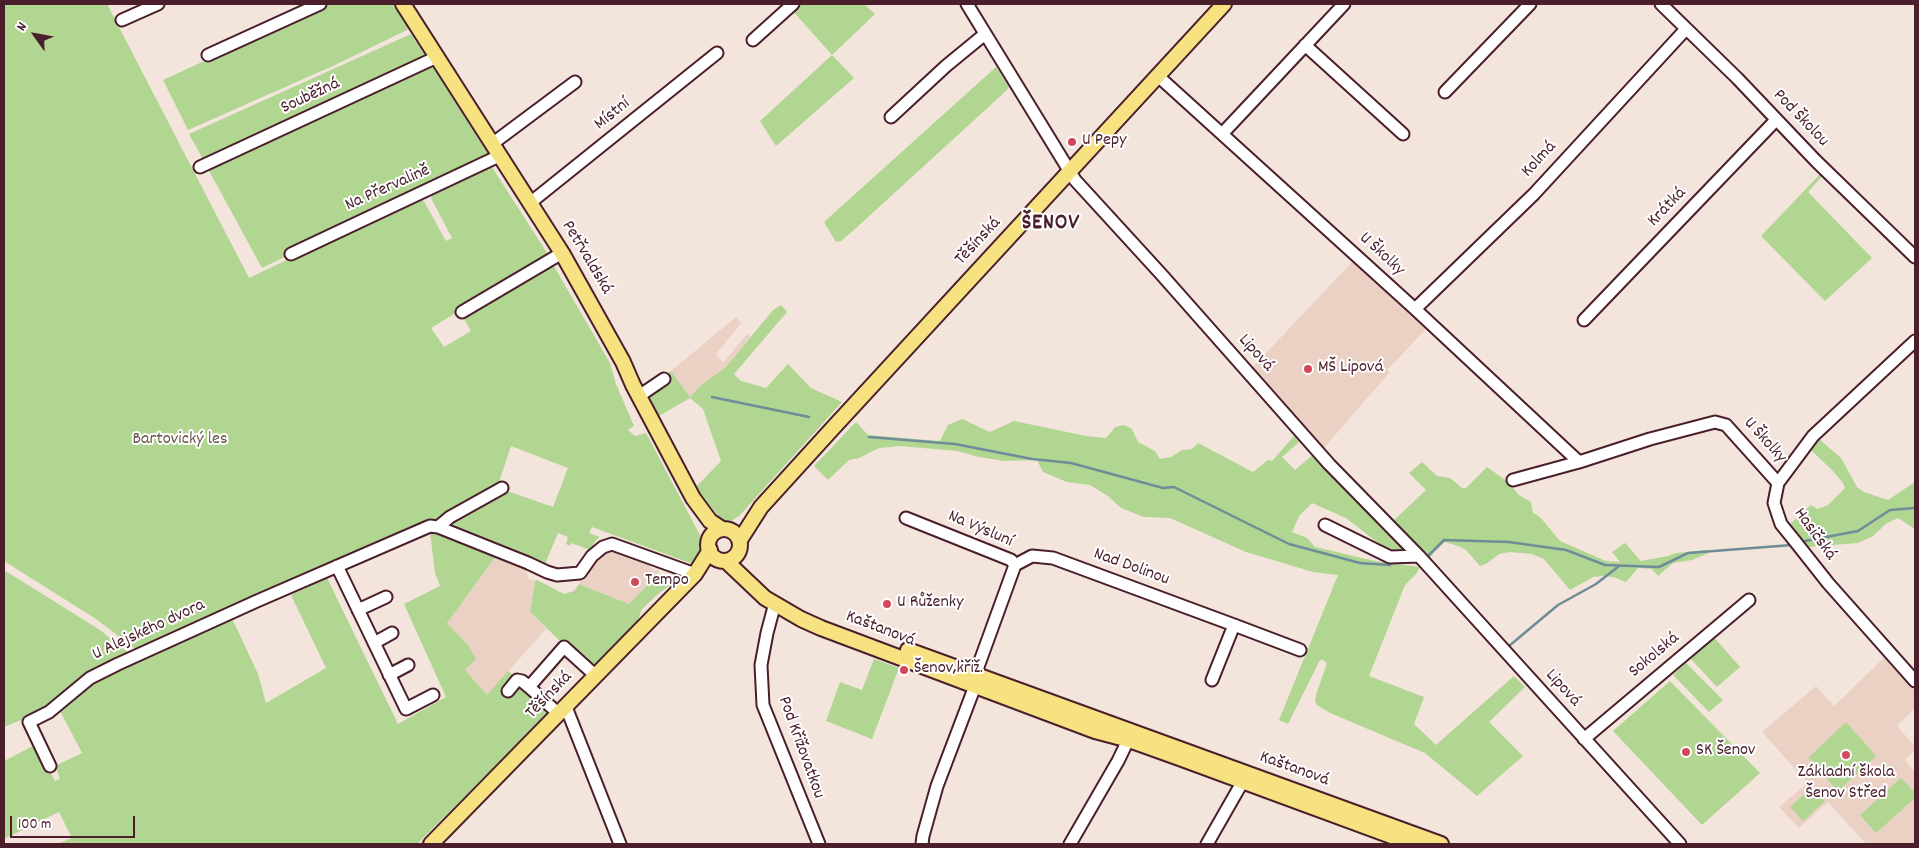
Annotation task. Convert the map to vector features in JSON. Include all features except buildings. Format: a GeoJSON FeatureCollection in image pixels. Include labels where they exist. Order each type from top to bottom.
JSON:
{"type":"FeatureCollection","features":[{"type":"Feature","properties":{"kind":"main road","name":"Petřvaldská"},"geometry":{"type":"LineString","coordinates":[[403,4],[562,253],[623,362],[693,498],[716,553]]}},
{"type":"Feature","properties":{"kind":"main road","name":"Těšínská"},"geometry":{"type":"LineString","coordinates":[[733,538],[1224,4]]}},
{"type":"Feature","properties":{"kind":"main road","name":"Petřvaldská"},"geometry":{"type":"LineString","coordinates":[[693,498],[710,521],[733,538]]}},
{"type":"Feature","properties":{"kind":"main road"},"geometry":{"type":"LineString","coordinates":[[714,533],[733,538],[734,558],[716,553],[714,533]]}},
{"type":"Feature","properties":{"kind":"main road"},"geometry":{"type":"LineString","coordinates":[[733,538],[747,582]]}},
{"type":"Feature","properties":{"kind":"main road","name":"Těšínská"},"geometry":{"type":"LineString","coordinates":[[431,844],[716,553]]}},
{"type":"Feature","properties":{"kind":"main road","name":"Kaštanová"},"geometry":{"type":"LineString","coordinates":[[716,553],[765,598],[801,619],[821,628],[975,680],[1095,731],[1131,736],[1441,844]]}},
{"type":"Feature","properties":{"kind":"main road","name":"Kaštanová"},"geometry":{"type":"LineString","coordinates":[[1245,777],[1413,844]]}},
{"type":"Feature","properties":{"kind":"street"},"geometry":{"type":"LineString","coordinates":[[122,20],[158,4]]}},
{"type":"Feature","properties":{"kind":"street"},"geometry":{"type":"LineString","coordinates":[[208,55],[320,4]]}},
{"type":"Feature","properties":{"kind":"street"},"geometry":{"type":"LineString","coordinates":[[753,40],[793,4]]}},
{"type":"Feature","properties":{"kind":"street","name":"Lipová"},"geometry":{"type":"LineString","coordinates":[[967,4],[1070,172],[1329,464],[1419,556],[1680,844]]}},
{"type":"Feature","properties":{"kind":"street"},"geometry":{"type":"LineString","coordinates":[[1222,134],[1344,4]]}},
{"type":"Feature","properties":{"kind":"street"},"geometry":{"type":"LineString","coordinates":[[1445,92],[1530,4]]}},
{"type":"Feature","properties":{"kind":"street","name":"Pod Školou"},"geometry":{"type":"LineString","coordinates":[[1661,4],[1915,257]]}},
{"type":"Feature","properties":{"kind":"street","name":"Kolmá"},"geometry":{"type":"LineString","coordinates":[[1415,310],[1534,194],[1686,29]]}},
{"type":"Feature","properties":{"kind":"street"},"geometry":{"type":"LineString","coordinates":[[891,117],[946,66],[985,34]]}},
{"type":"Feature","properties":{"kind":"street"},"geometry":{"type":"LineString","coordinates":[[1305,45],[1402,134]]}},
{"type":"Feature","properties":{"kind":"street","name":"Místní"},"geometry":{"type":"LineString","coordinates":[[530,203],[717,53]]}},
{"type":"Feature","properties":{"kind":"street","name":"Souběžná"},"geometry":{"type":"LineString","coordinates":[[200,167],[437,57]]}},
{"type":"Feature","properties":{"kind":"street","name":"U Školky"},"geometry":{"type":"LineString","coordinates":[[1158,76],[1415,310],[1578,462]]}},
{"type":"Feature","properties":{"kind":"street"},"geometry":{"type":"LineString","coordinates":[[496,150],[576,82]]}},
{"type":"Feature","properties":{"kind":"street","name":"Krátká"},"geometry":{"type":"LineString","coordinates":[[1584,320],[1776,120]]}},
{"type":"Feature","properties":{"kind":"street","name":"Na Přervalině"},"geometry":{"type":"LineString","coordinates":[[291,254],[496,150]]}},
{"type":"Feature","properties":{"kind":"street"},"geometry":{"type":"LineString","coordinates":[[462,312],[562,253]]}},
{"type":"Feature","properties":{"kind":"street"},"geometry":{"type":"LineString","coordinates":[[1778,483],[1813,436],[1915,341]]}},
{"type":"Feature","properties":{"kind":"street"},"geometry":{"type":"LineString","coordinates":[[639,396],[664,379]]}},
{"type":"Feature","properties":{"kind":"street","name":"U Školky"},"geometry":{"type":"LineString","coordinates":[[1513,480],[1650,439],[1715,422],[1726,425],[1778,483]]}},
{"type":"Feature","properties":{"kind":"street","name":"Hasičská"},"geometry":{"type":"LineString","coordinates":[[1778,483],[1774,504],[1781,524],[1828,583],[1915,681]]}},
{"type":"Feature","properties":{"kind":"street","name":"U Alejského dvora"},"geometry":{"type":"LineString","coordinates":[[50,766],[29,722],[49,712],[90,678],[418,530],[430,526],[438,527],[450,517],[502,488]]}},
{"type":"Feature","properties":{"kind":"street","name":"Na Výsluní"},"geometry":{"type":"LineString","coordinates":[[906,518],[1011,560],[1015,565],[937,786],[922,836],[922,844]]}},
{"type":"Feature","properties":{"kind":"street"},"geometry":{"type":"LineString","coordinates":[[1325,525],[1390,557],[1419,556]]}},
{"type":"Feature","properties":{"kind":"street"},"geometry":{"type":"LineString","coordinates":[[438,527],[557,575],[580,573],[592,556],[603,547],[612,544],[695,574]]}},
{"type":"Feature","properties":{"kind":"street","name":"Nad Dolinou"},"geometry":{"type":"LineString","coordinates":[[1015,565],[1032,556],[1053,558],[1300,650]]}},
{"type":"Feature","properties":{"kind":"street"},"geometry":{"type":"LineString","coordinates":[[337,566],[406,709],[433,695]]}},
{"type":"Feature","properties":{"kind":"street"},"geometry":{"type":"LineString","coordinates":[[358,610],[386,597]]}},
{"type":"Feature","properties":{"kind":"street","name":"Sokolská"},"geometry":{"type":"LineString","coordinates":[[1584,739],[1749,600]]}},
{"type":"Feature","properties":{"kind":"street","name":"Pod Křižovatkou"},"geometry":{"type":"LineString","coordinates":[[775,603],[761,665],[763,705],[819,844]]}},
{"type":"Feature","properties":{"kind":"street"},"geometry":{"type":"LineString","coordinates":[[1212,680],[1234,625]]}},
{"type":"Feature","properties":{"kind":"street"},"geometry":{"type":"LineString","coordinates":[[374,643],[392,633]]}},
{"type":"Feature","properties":{"kind":"street"},"geometry":{"type":"LineString","coordinates":[[529,687],[564,647],[596,676]]}},
{"type":"Feature","properties":{"kind":"street"},"geometry":{"type":"LineString","coordinates":[[389,675],[408,665]]}},
{"type":"Feature","properties":{"kind":"street"},"geometry":{"type":"LineString","coordinates":[[508,690],[517,680],[522,681],[562,711],[620,844]]}},
{"type":"Feature","properties":{"kind":"street"},"geometry":{"type":"LineString","coordinates":[[1070,844],[1131,736]]}},
{"type":"Feature","properties":{"kind":"street"},"geometry":{"type":"LineString","coordinates":[[1208,844],[1245,777]]}},
{"type":"Feature","properties":{"kind":"street"},"geometry":{"type":"LineString","coordinates":[[440,844],[446,828]]}},
{"type":"Feature","properties":{"kind":"shaded area"},"geometry":{"type":"Polygon","coordinates":[[[1354,260],[1427,328],[1387,370],[1390,372],[1323,449],[1251,369],[1354,260]]]}},
{"type":"Feature","properties":{"kind":"shaded area"},"geometry":{"type":"Polygon","coordinates":[[[736,317],[741,323],[716,354],[723,363],[748,333],[750,337],[726,367],[700,386],[690,397],[671,371],[736,317]]]}},
{"type":"Feature","properties":{"kind":"shaded area"},"geometry":{"type":"Polygon","coordinates":[[[610,549],[638,557],[655,571],[660,571],[629,604],[579,584],[598,554],[610,549]]]}},
{"type":"Feature","properties":{"kind":"shaded area"},"geometry":{"type":"Polygon","coordinates":[[[496,556],[526,568],[528,578],[535,581],[530,612],[546,629],[487,695],[465,670],[476,659],[468,645],[447,623],[496,556]]]}},
{"type":"Feature","properties":{"kind":"shaded area","name":"Základní škola Šenov Střed"},"geometry":{"type":"Polygon","coordinates":[[[1885,657],[1915,690],[1915,708],[1897,726],[1915,746],[1915,750],[1905,760],[1915,772],[1915,844],[1866,844],[1828,802],[1799,828],[1779,807],[1808,783],[1762,732],[1816,686],[1834,706],[1885,657]]]}},
{"type":"Feature","properties":{"kind":"green space","name":"Bartovický les"},"geometry":{"type":"Polygon","coordinates":[[[4,4],[107,4],[249,278],[421,196],[446,241],[452,238],[431,198],[434,191],[490,164],[549,256],[431,328],[444,347],[471,331],[462,315],[551,261],[610,363],[616,384],[634,426],[628,430],[635,436],[646,433],[701,537],[702,545],[699,555],[694,562],[690,563],[592,527],[589,533],[600,537],[590,550],[571,543],[570,546],[566,544],[568,537],[558,533],[545,564],[459,530],[453,523],[454,519],[507,491],[553,507],[568,468],[511,446],[499,482],[487,493],[438,527],[230,614],[258,674],[266,703],[326,668],[291,595],[327,578],[398,724],[446,697],[404,604],[440,586],[435,573],[430,532],[436,530],[496,556],[447,623],[468,645],[476,659],[465,670],[487,695],[508,671],[553,708],[417,844],[57,844],[72,838],[59,812],[4,839],[4,761],[35,745],[55,781],[60,779],[55,766],[82,753],[59,709],[81,689],[142,654],[96,619],[4,561],[4,4]]]}},
{"type":"Feature","properties":{"kind":"green space"},"geometry":{"type":"Polygon","coordinates":[[[328,4],[393,4],[409,29],[335,65],[188,130],[163,80],[328,4]]]}},
{"type":"Feature","properties":{"kind":"green space"},"geometry":{"type":"Polygon","coordinates":[[[796,4],[864,4],[875,14],[832,55],[791,9],[796,4]]]}},
{"type":"Feature","properties":{"kind":"green space"},"geometry":{"type":"Polygon","coordinates":[[[411,34],[427,58],[204,161],[189,134],[411,34]]]}},
{"type":"Feature","properties":{"kind":"green space"},"geometry":{"type":"Polygon","coordinates":[[[832,55],[854,78],[776,146],[760,121],[832,55]]]}},
{"type":"Feature","properties":{"kind":"green space"},"geometry":{"type":"Polygon","coordinates":[[[430,63],[490,157],[320,234],[321,239],[262,268],[207,167],[430,63]]]}},
{"type":"Feature","properties":{"kind":"green space"},"geometry":{"type":"Polygon","coordinates":[[[996,67],[1009,87],[1006,91],[855,229],[841,241],[836,242],[824,222],[996,67]]]}},
{"type":"Feature","properties":{"kind":"green space"},"geometry":{"type":"Polygon","coordinates":[[[1823,171],[1825,173],[1808,192],[1872,258],[1825,301],[1761,236],[1823,171]]]}},
{"type":"Feature","properties":{"kind":"green space"},"geometry":{"type":"Polygon","coordinates":[[[781,305],[787,312],[734,374],[741,381],[766,388],[788,364],[811,388],[842,402],[740,515],[730,522],[724,523],[700,493],[697,486],[721,461],[703,409],[690,398],[659,416],[646,388],[658,382],[671,371],[690,397],[700,386],[726,367],[773,310],[781,305]]]}},
{"type":"Feature","properties":{"kind":"green space"},"geometry":{"type":"Polygon","coordinates":[[[962,419],[990,432],[1014,421],[1086,436],[1106,438],[1115,427],[1124,425],[1132,429],[1138,442],[1155,451],[1160,459],[1171,457],[1182,450],[1192,449],[1198,443],[1253,472],[1268,460],[1272,461],[1294,436],[1299,442],[1282,457],[1295,470],[1314,454],[1364,509],[1411,554],[1390,552],[1346,518],[1312,503],[1299,516],[1292,532],[1307,538],[1315,547],[1375,561],[1420,567],[1405,585],[1369,676],[1424,697],[1414,724],[1436,745],[1514,676],[1525,687],[1489,722],[1523,756],[1477,796],[1425,753],[1330,713],[1317,705],[1315,701],[1316,695],[1327,663],[1323,660],[1320,660],[1288,724],[1279,720],[1338,575],[1313,572],[1246,552],[1170,518],[1144,517],[1121,508],[1108,496],[1090,485],[1067,482],[1043,472],[1037,460],[1004,461],[957,451],[900,446],[879,448],[859,458],[849,460],[828,480],[814,466],[856,422],[868,435],[940,441],[948,425],[962,419]]]}},
{"type":"Feature","properties":{"kind":"green space"},"geometry":{"type":"Polygon","coordinates":[[[1819,439],[1841,458],[1857,487],[1864,492],[1888,500],[1915,482],[1915,529],[1898,518],[1887,523],[1873,536],[1858,543],[1808,547],[1788,526],[1811,505],[1817,509],[1828,505],[1845,488],[1833,471],[1811,450],[1819,439]]]}},
{"type":"Feature","properties":{"kind":"green space"},"geometry":{"type":"Polygon","coordinates":[[[1422,462],[1437,476],[1450,478],[1462,488],[1466,488],[1487,467],[1508,482],[1519,495],[1531,502],[1533,513],[1540,517],[1560,541],[1606,561],[1620,562],[1612,552],[1625,543],[1641,561],[1676,553],[1707,550],[1709,553],[1692,560],[1673,563],[1658,576],[1652,569],[1638,568],[1626,582],[1613,577],[1593,577],[1570,590],[1544,559],[1532,554],[1510,552],[1499,554],[1486,564],[1480,566],[1466,550],[1445,542],[1426,562],[1391,523],[1426,490],[1409,473],[1422,462]]]}},
{"type":"Feature","properties":{"kind":"green space"},"geometry":{"type":"Polygon","coordinates":[[[4,570],[100,630],[130,654],[52,707],[4,727],[4,570]]]}},
{"type":"Feature","properties":{"kind":"green space"},"geometry":{"type":"Polygon","coordinates":[[[658,574],[672,584],[642,609],[637,622],[591,671],[530,612],[535,581],[537,580],[564,594],[574,591],[579,584],[629,604],[658,574]]]}},
{"type":"Feature","properties":{"kind":"green space"},"geometry":{"type":"Polygon","coordinates":[[[1713,636],[1740,667],[1717,687],[1689,657],[1713,636]]]}},
{"type":"Feature","properties":{"kind":"green space"},"geometry":{"type":"Polygon","coordinates":[[[874,659],[899,668],[872,739],[826,721],[840,682],[862,690],[874,659]]]}},
{"type":"Feature","properties":{"kind":"green space"},"geometry":{"type":"Polygon","coordinates":[[[1686,663],[1723,700],[1709,712],[1673,675],[1686,663]]]}},
{"type":"Feature","properties":{"kind":"green space","name":"SK Šenov"},"geometry":{"type":"Polygon","coordinates":[[[1670,681],[1760,773],[1702,825],[1613,731],[1670,681]]]}},
{"type":"Feature","properties":{"kind":"green space"},"geometry":{"type":"Polygon","coordinates":[[[1846,722],[1876,756],[1838,791],[1808,758],[1846,722]]]}},
{"type":"Feature","properties":{"kind":"green space"},"geometry":{"type":"Polygon","coordinates":[[[1901,778],[1915,793],[1915,798],[1876,833],[1860,815],[1901,778]]]}},
{"type":"Feature","properties":{"kind":"green space"},"geometry":{"type":"Polygon","coordinates":[[[1812,787],[1825,801],[1803,821],[1790,807],[1812,787]]]}},
{"type":"Feature","properties":{"kind":"waterway"},"geometry":{"type":"LineString","coordinates":[[712,397],[809,417]]}},
{"type":"Feature","properties":{"kind":"waterway"},"geometry":{"type":"LineString","coordinates":[[869,437],[955,444],[1032,459],[1071,463],[1163,488],[1174,487],[1289,544],[1360,563],[1390,565]]}},
{"type":"Feature","properties":{"kind":"waterway"},"geometry":{"type":"LineString","coordinates":[[1805,541],[1858,531],[1890,510],[1915,508]]}},
{"type":"Feature","properties":{"kind":"waterway"},"geometry":{"type":"LineString","coordinates":[[1428,556],[1444,540],[1509,542],[1566,550],[1605,565],[1659,567],[1688,553],[1792,545]]}},
{"type":"Feature","properties":{"kind":"waterway"},"geometry":{"type":"LineString","coordinates":[[1509,646],[1558,605],[1596,584],[1619,566]]}},
{"type":"Feature","properties":{"kind":"place","name":"U Pepy"},"geometry":{"type":"Point","coordinates":[1072,142]}},
{"type":"Feature","properties":{"kind":"place","name":"MŠ Lipová"},"geometry":{"type":"Point","coordinates":[1308,369]}},
{"type":"Feature","properties":{"kind":"place","name":"Tempo"},"geometry":{"type":"Point","coordinates":[635,582]}},
{"type":"Feature","properties":{"kind":"place","name":"U Růženky"},"geometry":{"type":"Point","coordinates":[887,604]}},
{"type":"Feature","properties":{"kind":"place","name":"Šenov,křiž."},"geometry":{"type":"Point","coordinates":[904,670]}},
{"type":"Feature","properties":{"kind":"place","name":"SK Šenov"},"geometry":{"type":"Point","coordinates":[1686,752]}},
{"type":"Feature","properties":{"kind":"place","name":"Základní škola Šenov Střed"},"geometry":{"type":"Point","coordinates":[1846,755]}},
{"type":"Feature","properties":{"kind":"district","name":"ŠENOV"},"geometry":{"type":"Point","coordinates":[1051,225]}}]}
